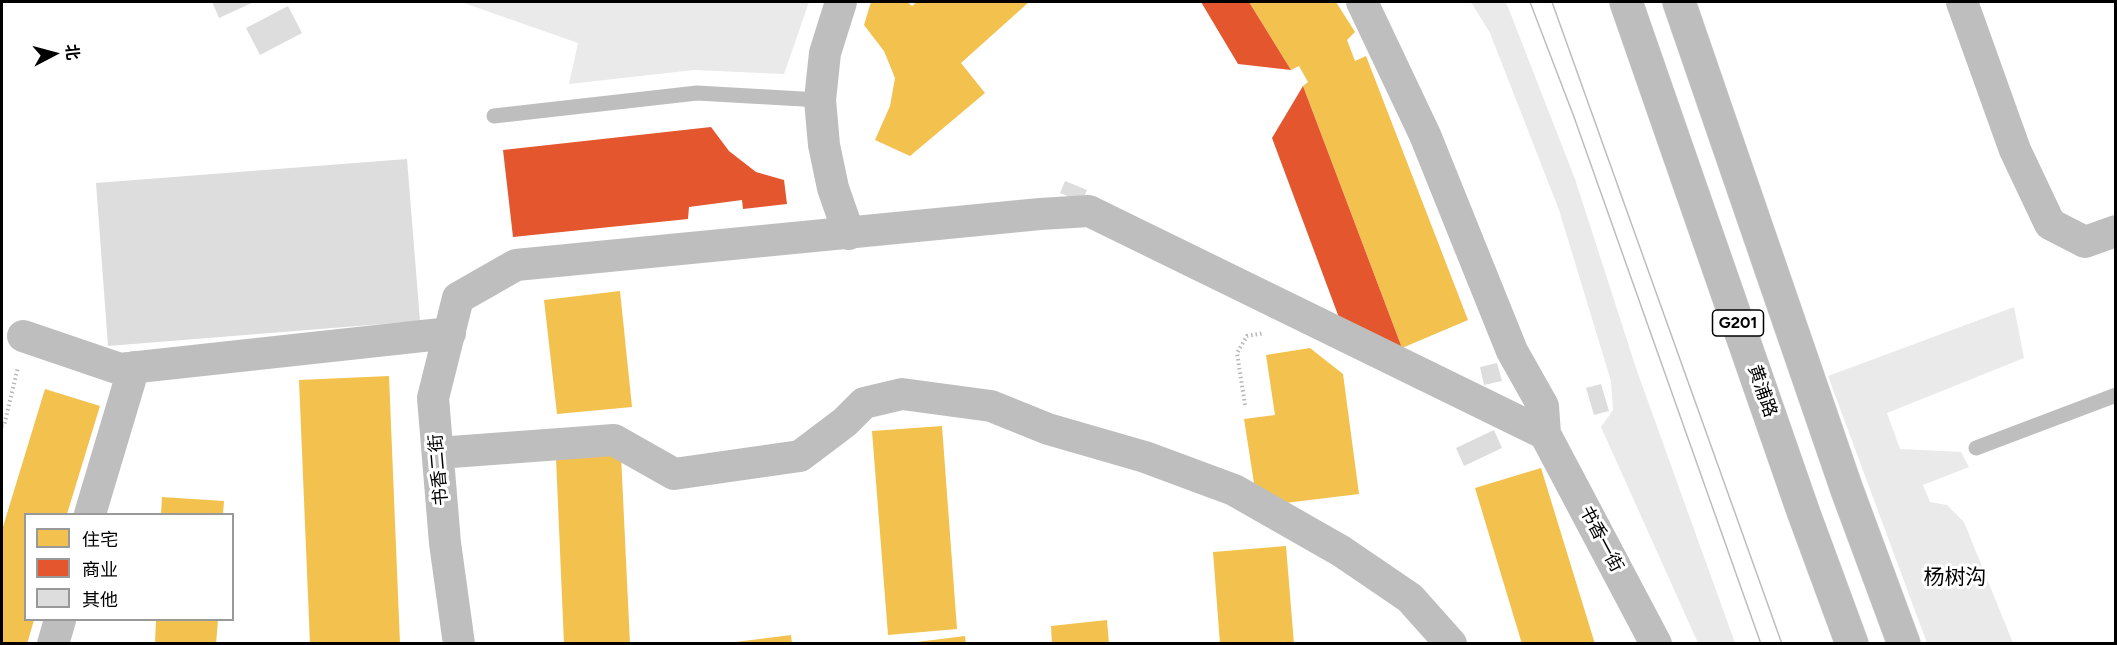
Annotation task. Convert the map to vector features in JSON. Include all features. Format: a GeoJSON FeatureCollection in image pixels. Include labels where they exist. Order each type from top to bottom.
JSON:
{"type":"FeatureCollection","features":[{"type":"Feature","properties":{"kind":"highway","name":"黄浦路"},"geometry":{"type":"LineString","coordinates":[[1626,2],[1803,511],[1852,644]]}},
{"type":"Feature","properties":{"kind":"highway","name":"G201"},"geometry":{"type":"LineString","coordinates":[[1679,2],[1843,479],[1904,644]]}},
{"type":"Feature","properties":{"kind":"street"},"geometry":{"type":"LineString","coordinates":[[841,2],[825,53],[820,100],[824,146],[833,188],[849,234],[1089,211],[1545,434]]}},
{"type":"Feature","properties":{"kind":"street"},"geometry":{"type":"LineString","coordinates":[[1362,2],[1425,135],[1512,351],[1543,406],[1545,434]]}},
{"type":"Feature","properties":{"kind":"street"},"geometry":{"type":"LineString","coordinates":[[1962,2],[2015,150],[2050,224],[2085,242],[2115,231]]}},
{"type":"Feature","properties":{"kind":"street","name":"书香二街"},"geometry":{"type":"LineString","coordinates":[[459,644],[445,543],[433,398],[458,298],[516,265],[849,234]]}},
{"type":"Feature","properties":{"kind":"street"},"geometry":{"type":"LineString","coordinates":[[29,338],[120,369],[450,333]]}},
{"type":"Feature","properties":{"kind":"street"},"geometry":{"type":"LineString","coordinates":[[90,513],[134,368]]}},
{"type":"Feature","properties":{"kind":"street"},"geometry":{"type":"LineString","coordinates":[[438,453],[614,440],[674,474],[800,456],[845,422],[864,403],[902,394],[991,406],[1048,429],[1145,457],[1233,490],[1341,551],[1410,598],[1451,644]]}},
{"type":"Feature","properties":{"kind":"street","name":"书香一街"},"geometry":{"type":"LineString","coordinates":[[1545,434],[1656,644]]}},
{"type":"Feature","properties":{"kind":"street"},"geometry":{"type":"LineString","coordinates":[[52,644],[60,621]]}},
{"type":"Feature","properties":{"kind":"lane"},"geometry":{"type":"LineString","coordinates":[[494,116],[697,93],[820,100]]}},
{"type":"Feature","properties":{"kind":"lane"},"geometry":{"type":"LineString","coordinates":[[1976,448],[2115,395]]}},
{"type":"Feature","properties":{"kind":"path"},"geometry":{"type":"LineString","coordinates":[[1245,405],[1237,353],[1247,336],[1264,333],[1275,335]]}},
{"type":"Feature","properties":{"kind":"path"},"geometry":{"type":"LineString","coordinates":[[2,426],[4,426],[20,358],[29,338]]}},
{"type":"Feature","properties":{"kind":"shaded area"},"geometry":{"type":"Polygon","coordinates":[[[461,2],[809,2],[784,74],[694,70],[569,84],[578,43],[461,2]]]}},
{"type":"Feature","properties":{"kind":"shaded area"},"geometry":{"type":"Polygon","coordinates":[[[1471,2],[1506,2],[1575,179],[1637,371],[1735,643],[1698,643],[1601,427],[1613,410],[1611,381],[1559,210],[1490,33],[1471,2]]]}},
{"type":"Feature","properties":{"kind":"shaded area"},"geometry":{"type":"Polygon","coordinates":[[[2014,307],[2024,358],[1887,413],[1900,449],[1961,452],[1969,467],[1923,485],[1930,502],[1947,505],[1964,522],[2013,643],[1927,643],[1828,376],[2014,307]]]}},
{"type":"Feature","properties":{"kind":"building: 住宅"},"geometry":{"type":"Polygon","coordinates":[[[871,2],[907,2],[912,6],[917,2],[1029,2],[961,63],[985,93],[910,156],[875,140],[890,106],[895,78],[884,51],[864,25],[871,2]]]}},
{"type":"Feature","properties":{"kind":"building: 住宅"},"geometry":{"type":"Polygon","coordinates":[[[1249,2],[1336,2],[1355,32],[1347,40],[1355,61],[1366,56],[1468,320],[1402,348],[1303,86],[1308,82],[1299,66],[1291,70],[1249,2]]]}},
{"type":"Feature","properties":{"kind":"building: 住宅"},"geometry":{"type":"Polygon","coordinates":[[[620,291],[632,407],[557,414],[544,300],[620,291]]]}},
{"type":"Feature","properties":{"kind":"building: 住宅"},"geometry":{"type":"Polygon","coordinates":[[[1310,348],[1343,374],[1359,494],[1285,503],[1254,483],[1244,419],[1275,415],[1266,355],[1310,348]]]}},
{"type":"Feature","properties":{"kind":"building: 住宅"},"geometry":{"type":"Polygon","coordinates":[[[389,376],[400,644],[310,644],[299,380],[389,376]]]}},
{"type":"Feature","properties":{"kind":"building: 住宅"},"geometry":{"type":"Polygon","coordinates":[[[45,389],[100,406],[67,513],[24,513],[24,621],[34,621],[27,644],[2,644],[2,530],[45,389]]]}},
{"type":"Feature","properties":{"kind":"building: 住宅"},"geometry":{"type":"Polygon","coordinates":[[[942,426],[957,629],[888,635],[872,431],[942,426]]]}},
{"type":"Feature","properties":{"kind":"building: 住宅"},"geometry":{"type":"Polygon","coordinates":[[[621,455],[630,644],[564,644],[556,458],[621,455]]]}},
{"type":"Feature","properties":{"kind":"building: 住宅"},"geometry":{"type":"Polygon","coordinates":[[[1541,468],[1595,644],[1522,644],[1475,488],[1541,468]]]}},
{"type":"Feature","properties":{"kind":"building: 住宅"},"geometry":{"type":"Polygon","coordinates":[[[162,497],[224,501],[223,513],[161,513],[162,497]]]}},
{"type":"Feature","properties":{"kind":"building: 住宅"},"geometry":{"type":"Polygon","coordinates":[[[1286,546],[1294,644],[1220,644],[1213,552],[1286,546]]]}},
{"type":"Feature","properties":{"kind":"building: 住宅"},"geometry":{"type":"Polygon","coordinates":[[[1107,620],[1109,644],[1052,644],[1051,626],[1107,620]]]}},
{"type":"Feature","properties":{"kind":"building: 住宅"},"geometry":{"type":"Polygon","coordinates":[[[156,621],[218,621],[216,644],[155,644],[156,621]]]}},
{"type":"Feature","properties":{"kind":"building: 住宅"},"geometry":{"type":"Polygon","coordinates":[[[791,635],[792,644],[736,644],[736,642],[791,635]]]}},
{"type":"Feature","properties":{"kind":"building: 住宅"},"geometry":{"type":"Polygon","coordinates":[[[965,636],[966,644],[917,644],[917,642],[965,636]]]}},
{"type":"Feature","properties":{"kind":"building: 商业"},"geometry":{"type":"Polygon","coordinates":[[[1201,2],[1249,2],[1291,70],[1238,64],[1201,2]]]}},
{"type":"Feature","properties":{"kind":"building: 商业"},"geometry":{"type":"Polygon","coordinates":[[[1303,86],[1402,348],[1341,323],[1272,138],[1303,86]]]}},
{"type":"Feature","properties":{"kind":"building: 商业"},"geometry":{"type":"Polygon","coordinates":[[[711,127],[729,151],[756,172],[784,180],[787,204],[743,209],[742,200],[689,207],[688,219],[513,237],[503,150],[711,127]]]}},
{"type":"Feature","properties":{"kind":"building: 其他"},"geometry":{"type":"Polygon","coordinates":[[[212,2],[254,2],[219,18],[212,2]]]}},
{"type":"Feature","properties":{"kind":"building: 其他"},"geometry":{"type":"Polygon","coordinates":[[[288,6],[302,33],[260,55],[246,28],[288,6]]]}},
{"type":"Feature","properties":{"kind":"building: 其他"},"geometry":{"type":"Polygon","coordinates":[[[407,159],[420,321],[108,346],[96,183],[407,159]]]}},
{"type":"Feature","properties":{"kind":"building: 其他"},"geometry":{"type":"Polygon","coordinates":[[[1065,181],[1087,190],[1082,202],[1060,193],[1065,181]]]}},
{"type":"Feature","properties":{"kind":"building: 其他"},"geometry":{"type":"Polygon","coordinates":[[[1497,363],[1502,381],[1484,385],[1480,367],[1497,363]]]}},
{"type":"Feature","properties":{"kind":"building: 其他"},"geometry":{"type":"Polygon","coordinates":[[[1601,384],[1609,411],[1594,415],[1586,388],[1601,384]]]}},
{"type":"Feature","properties":{"kind":"building: 其他"},"geometry":{"type":"Polygon","coordinates":[[[1494,430],[1502,448],[1464,466],[1456,448],[1494,430]]]}},
{"type":"Feature","properties":{"kind":"tram line"},"geometry":{"type":"LineString","coordinates":[[1530,2],[1574,117],[1761,644]]}},
{"type":"Feature","properties":{"kind":"tram line"},"geometry":{"type":"LineString","coordinates":[[1552,2],[1782,644]]}},
{"type":"Feature","properties":{"kind":"district","name":"杨树沟"},"geometry":{"type":"Point","coordinates":[1955,578]}}]}
